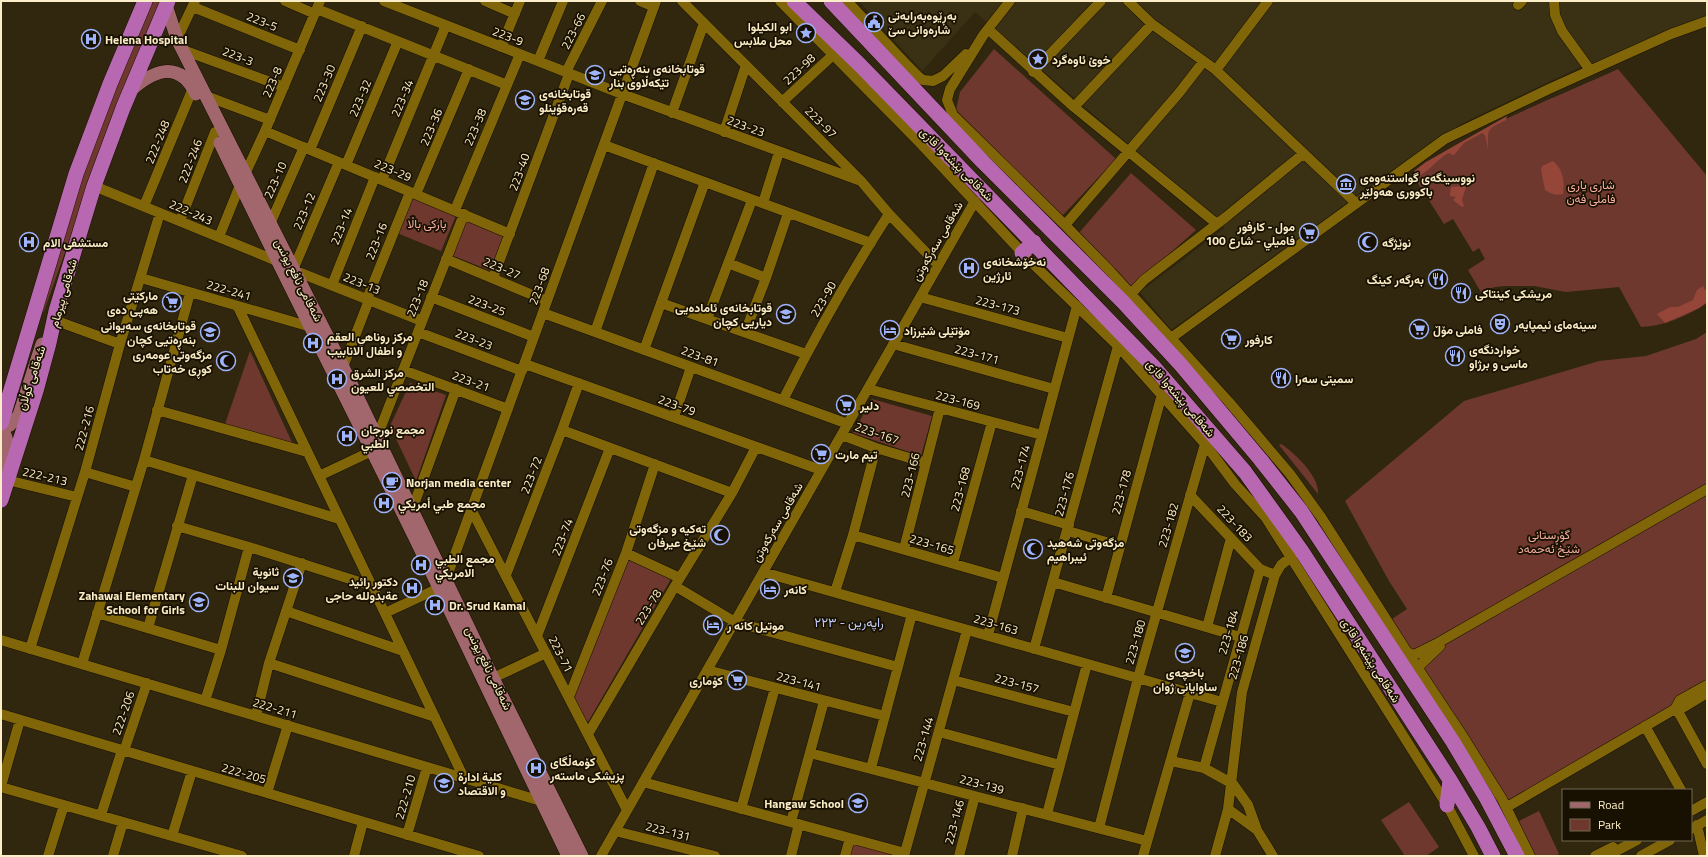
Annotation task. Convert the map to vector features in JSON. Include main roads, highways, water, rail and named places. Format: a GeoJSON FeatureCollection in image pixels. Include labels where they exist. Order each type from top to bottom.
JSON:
{"type":"FeatureCollection","features":[{"type":"Feature","properties":{"kind":"highway","name":"شەقامی پیرمام"},"geometry":{"type":"LineString","coordinates":[[1,427],[76,174],[110,84],[145,1]]}},
{"type":"Feature","properties":{"kind":"highway","name":"شەقامی پێشەوا قازی"},"geometry":{"type":"LineString","coordinates":[[794,1],[829,35],[911,126],[1034,242],[1148,370],[1245,472],[1296,553],[1350,628],[1450,780],[1478,827],[1493,856]]}},
{"type":"Feature","properties":{"kind":"highway"},"geometry":{"type":"LineString","coordinates":[[805,1],[810,11],[829,35]]}},
{"type":"Feature","properties":{"kind":"highway"},"geometry":{"type":"LineString","coordinates":[[824,1],[855,25]]}},
{"type":"Feature","properties":{"kind":"highway","name":"شەقامی پێشەوا قازی"},"geometry":{"type":"LineString","coordinates":[[831,1],[910,77],[1127,298],[1185,362],[1260,459],[1306,508],[1399,652],[1428,706],[1457,739],[1517,856]]}},
{"type":"Feature","properties":{"kind":"highway","name":"شەقامی پیرمام"},"geometry":{"type":"LineString","coordinates":[[1,500],[4,479],[38,384],[54,320],[94,186],[129,92],[167,3]]}},
{"type":"Feature","properties":{"kind":"highway"},"geometry":{"type":"LineString","coordinates":[[1022,253],[1034,242]]}},
{"type":"Feature","properties":{"kind":"highway"},"geometry":{"type":"LineString","coordinates":[[1,391],[21,357]]}},
{"type":"Feature","properties":{"kind":"highway"},"geometry":{"type":"LineString","coordinates":[[1350,628],[1382,660],[1389,659],[1399,652]]}},
{"type":"Feature","properties":{"kind":"highway"},"geometry":{"type":"LineString","coordinates":[[1390,689],[1394,682],[1401,680],[1406,682],[1428,706]]}},
{"type":"Feature","properties":{"kind":"highway"},"geometry":{"type":"LineString","coordinates":[[1447,805],[1450,780]]}},
{"type":"Feature","properties":{"kind":"main road","name":"شەقامی نافع یونس"},"geometry":{"type":"LineString","coordinates":[[167,3],[171,24],[206,96],[277,262],[289,273],[343,367],[412,510],[419,534]]}},
{"type":"Feature","properties":{"kind":"main road","name":"شەقامی نافع یونس"},"geometry":{"type":"LineString","coordinates":[[129,92],[147,79],[163,72],[172,71],[182,74],[189,80],[215,132],[270,224],[311,326],[372,451],[419,534],[541,801],[568,856]]}},
{"type":"Feature","properties":{"kind":"main road","name":"شەقامی گوڵان"},"geometry":{"type":"LineString","coordinates":[[1,427],[13,422],[19,415],[43,340],[54,320]]}},
{"type":"Feature","properties":{"kind":"main road"},"geometry":{"type":"LineString","coordinates":[[1,427],[7,439],[8,446],[4,479]]}},
{"type":"Feature","properties":{"kind":"main road","name":"شەقامی نافع یونس"},"geometry":{"type":"LineString","coordinates":[[443,584],[493,678],[582,856]]}},
{"type":"Feature","properties":{"kind":"place","name":"بەڕێوەبەرایەتی شارەوانی سێ"},"geometry":{"type":"Point","coordinates":[874,22]}},
{"type":"Feature","properties":{"kind":"place","name":"ابو الكيلوا محل ملابس"},"geometry":{"type":"Point","coordinates":[806,33]}},
{"type":"Feature","properties":{"kind":"place","name":"Helena Hospital"},"geometry":{"type":"Point","coordinates":[91,39]}},
{"type":"Feature","properties":{"kind":"place","name":"خوێ ئاوەگرد"},"geometry":{"type":"Point","coordinates":[1038,59]}},
{"type":"Feature","properties":{"kind":"place","name":"قوتابخانەی بنەڕەتیی تێکەڵاوی بنار"},"geometry":{"type":"Point","coordinates":[595,75]}},
{"type":"Feature","properties":{"kind":"place","name":"قوتابخانەی قەرەقۆینلو"},"geometry":{"type":"Point","coordinates":[525,100]}},
{"type":"Feature","properties":{"kind":"place","name":"نووسینگەی گواستنەوەی باکووری هەولێر"},"geometry":{"type":"Point","coordinates":[1346,184]}},
{"type":"Feature","properties":{"kind":"place","name":"مول - كارفور فاميلي - شارع 100"},"geometry":{"type":"Point","coordinates":[1309,233]}},
{"type":"Feature","properties":{"kind":"place","name":"مستشفى الام"},"geometry":{"type":"Point","coordinates":[29,242]}},
{"type":"Feature","properties":{"kind":"place","name":"نوێژگە"},"geometry":{"type":"Point","coordinates":[1368,242]}},
{"type":"Feature","properties":{"kind":"place","name":"نەخۆشخانەی ئارژین"},"geometry":{"type":"Point","coordinates":[969,268]}},
{"type":"Feature","properties":{"kind":"place","name":"بەرگەر کینگ"},"geometry":{"type":"Point","coordinates":[1438,279]}},
{"type":"Feature","properties":{"kind":"place","name":"مریشکی کینتاکی"},"geometry":{"type":"Point","coordinates":[1461,293]}},
{"type":"Feature","properties":{"kind":"place","name":"مارکێتی هەپی دەی"},"geometry":{"type":"Point","coordinates":[172,302]}},
{"type":"Feature","properties":{"kind":"place","name":"قوتابخانەی ئامادەیی دیاریی کچان"},"geometry":{"type":"Point","coordinates":[786,314]}},
{"type":"Feature","properties":{"kind":"place","name":"سینەمای ئیمپایەر"},"geometry":{"type":"Point","coordinates":[1500,324]}},
{"type":"Feature","properties":{"kind":"place","name":"فاملی مۆڵ"},"geometry":{"type":"Point","coordinates":[1419,329]}},
{"type":"Feature","properties":{"kind":"place","name":"مۆتێلی شێرزاد"},"geometry":{"type":"Point","coordinates":[890,330]}},
{"type":"Feature","properties":{"kind":"place","name":"قوتابخانەی سەیوانی بنەڕەتیی کچان"},"geometry":{"type":"Point","coordinates":[210,332]}},
{"type":"Feature","properties":{"kind":"place","name":"کارفور"},"geometry":{"type":"Point","coordinates":[1231,339]}},
{"type":"Feature","properties":{"kind":"place","name":"مركز روناهي العقم و اطفال الانابيب"},"geometry":{"type":"Point","coordinates":[313,343]}},
{"type":"Feature","properties":{"kind":"place","name":"خواردنگەی ماسی و برژاو"},"geometry":{"type":"Point","coordinates":[1455,356]}},
{"type":"Feature","properties":{"kind":"place","name":"مزگەوتی عومەری کوڕی خەتاب"},"geometry":{"type":"Point","coordinates":[226,361]}},
{"type":"Feature","properties":{"kind":"place","name":"سمیتی سەرا"},"geometry":{"type":"Point","coordinates":[1281,378]}},
{"type":"Feature","properties":{"kind":"place","name":"مركز الشرق التخصصي للعيون"},"geometry":{"type":"Point","coordinates":[337,379]}},
{"type":"Feature","properties":{"kind":"place","name":"دلير"},"geometry":{"type":"Point","coordinates":[846,405]}},
{"type":"Feature","properties":{"kind":"place","name":"مجمع نورجان الطبي"},"geometry":{"type":"Point","coordinates":[347,436]}},
{"type":"Feature","properties":{"kind":"place","name":"تیم مارت"},"geometry":{"type":"Point","coordinates":[821,454]}},
{"type":"Feature","properties":{"kind":"place","name":"Norjan media center"},"geometry":{"type":"Point","coordinates":[392,482]}},
{"type":"Feature","properties":{"kind":"place","name":"مجمع طبي أمریکي"},"geometry":{"type":"Point","coordinates":[384,503]}},
{"type":"Feature","properties":{"kind":"place","name":"تەکیە و مزگەوتی شێخ عیرفان"},"geometry":{"type":"Point","coordinates":[720,535]}},
{"type":"Feature","properties":{"kind":"place","name":"مزگەوتی شەهید ئیبراهیم"},"geometry":{"type":"Point","coordinates":[1033,549]}},
{"type":"Feature","properties":{"kind":"place","name":"مجمع الطبي الامريكي"},"geometry":{"type":"Point","coordinates":[421,565]}},
{"type":"Feature","properties":{"kind":"place","name":"ثانوية سيوان للبنات"},"geometry":{"type":"Point","coordinates":[293,578]}},
{"type":"Feature","properties":{"kind":"place","name":"دكتور رائيد عةبدولله حاجى"},"geometry":{"type":"Point","coordinates":[412,588]}},
{"type":"Feature","properties":{"kind":"place","name":"کانەر"},"geometry":{"type":"Point","coordinates":[770,589]}},
{"type":"Feature","properties":{"kind":"place","name":"Zahawai Elementary School for Girls"},"geometry":{"type":"Point","coordinates":[199,602]}},
{"type":"Feature","properties":{"kind":"place","name":"Dr. Srud Kamal"},"geometry":{"type":"Point","coordinates":[435,605]}},
{"type":"Feature","properties":{"kind":"place","name":"موتيل كانه ر"},"geometry":{"type":"Point","coordinates":[713,625]}},
{"type":"Feature","properties":{"kind":"place","name":"باخچەی ساوایانی ژوان"},"geometry":{"type":"Point","coordinates":[1185,653]}},
{"type":"Feature","properties":{"kind":"place","name":"كۆماری"},"geometry":{"type":"Point","coordinates":[737,680]}},
{"type":"Feature","properties":{"kind":"place","name":"کۆمەڵگای پزیشکی ماستەر"},"geometry":{"type":"Point","coordinates":[536,768]}},
{"type":"Feature","properties":{"kind":"place","name":"كلية ادارة و الاقتصاد"},"geometry":{"type":"Point","coordinates":[444,783]}},
{"type":"Feature","properties":{"kind":"place","name":"Hangaw School"},"geometry":{"type":"Point","coordinates":[858,803]}},
{"type":"Feature","properties":{"kind":"district","name":"راپەرین - ٢٢٣"},"geometry":{"type":"Point","coordinates":[849,622]}},
{"type":"Feature","properties":{"kind":"park label","name":"شاری یاری فاملی فەن"},"geometry":{"type":"Point","coordinates":[1591,191]}},
{"type":"Feature","properties":{"kind":"park label","name":"پارکی باڵا"},"geometry":{"type":"Point","coordinates":[427,223]}},
{"type":"Feature","properties":{"kind":"park label","name":"گۆڕستانی شێخ ئەحمەد"},"geometry":{"type":"Point","coordinates":[1549,541]}}]}
